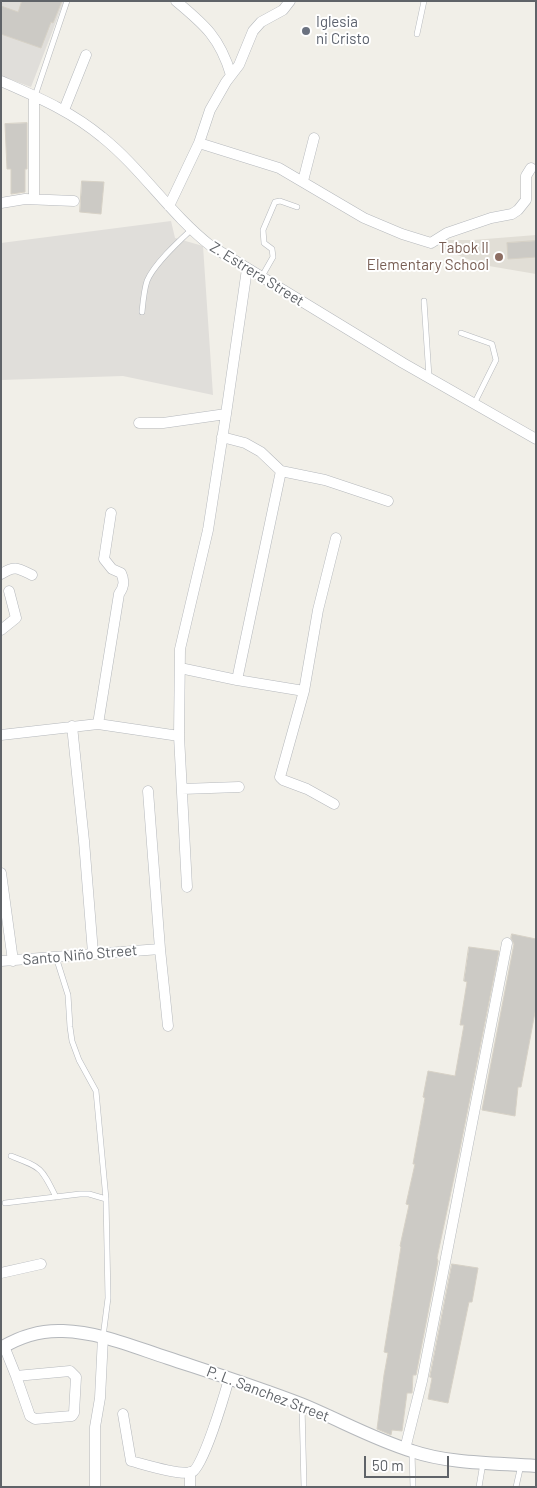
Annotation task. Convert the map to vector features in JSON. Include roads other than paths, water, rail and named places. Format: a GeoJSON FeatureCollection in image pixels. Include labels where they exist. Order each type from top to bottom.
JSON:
{"type":"FeatureCollection","features":[{"type":"Feature","properties":{"kind":"street"},"geometry":{"type":"LineString","coordinates":[[176,1],[205,26],[213,36],[226,56],[231,75]]}},
{"type":"Feature","properties":{"kind":"street"},"geometry":{"type":"LineString","coordinates":[[169,206],[199,143],[210,110],[243,58],[253,31],[261,22],[283,10],[290,1]]}},
{"type":"Feature","properties":{"kind":"street"},"geometry":{"type":"LineString","coordinates":[[64,110],[86,55]]}},
{"type":"Feature","properties":{"kind":"street","name":"Z. Estrera Street"},"geometry":{"type":"LineString","coordinates":[[1,81],[64,110],[102,136],[191,230],[211,246],[429,378],[536,439]]}},
{"type":"Feature","properties":{"kind":"street"},"geometry":{"type":"LineString","coordinates":[[34,96],[34,199]]}},
{"type":"Feature","properties":{"kind":"street"},"geometry":{"type":"LineString","coordinates":[[303,180],[314,138]]}},
{"type":"Feature","properties":{"kind":"street"},"geometry":{"type":"LineString","coordinates":[[199,143],[279,168],[303,180],[364,218],[402,234],[432,243],[447,233],[491,218],[512,214],[518,210],[526,200],[526,176],[531,168]]}},
{"type":"Feature","properties":{"kind":"street"},"geometry":{"type":"LineString","coordinates":[[1,203],[34,199],[74,201]]}},
{"type":"Feature","properties":{"kind":"street"},"geometry":{"type":"LineString","coordinates":[[187,887],[179,736],[180,650],[208,530],[247,269]]}},
{"type":"Feature","properties":{"kind":"street"},"geometry":{"type":"LineString","coordinates":[[139,423],[163,423],[226,414]]}},
{"type":"Feature","properties":{"kind":"street"},"geometry":{"type":"LineString","coordinates":[[222,438],[245,443],[261,452],[281,471],[326,480],[388,501]]}},
{"type":"Feature","properties":{"kind":"street"},"geometry":{"type":"LineString","coordinates":[[237,680],[281,471]]}},
{"type":"Feature","properties":{"kind":"street"},"geometry":{"type":"LineString","coordinates":[[98,724],[119,594],[123,588],[124,580],[121,573],[112,569],[104,559],[110,513]]}},
{"type":"Feature","properties":{"kind":"street"},"geometry":{"type":"LineString","coordinates":[[334,804],[307,789],[280,778],[304,691],[318,610],[336,538]]}},
{"type":"Feature","properties":{"kind":"street"},"geometry":{"type":"LineString","coordinates":[[1,574],[8,569],[16,568],[32,574]]}},
{"type":"Feature","properties":{"kind":"street"},"geometry":{"type":"LineString","coordinates":[[1,630],[16,618],[9,591]]}},
{"type":"Feature","properties":{"kind":"street"},"geometry":{"type":"LineString","coordinates":[[180,668],[304,691]]}},
{"type":"Feature","properties":{"kind":"street"},"geometry":{"type":"LineString","coordinates":[[1,735],[98,724],[179,736]]}},
{"type":"Feature","properties":{"kind":"street"},"geometry":{"type":"LineString","coordinates":[[72,726],[93,953]]}},
{"type":"Feature","properties":{"kind":"street"},"geometry":{"type":"LineString","coordinates":[[182,789],[238,787]]}},
{"type":"Feature","properties":{"kind":"street"},"geometry":{"type":"LineString","coordinates":[[148,791],[168,1026]]}},
{"type":"Feature","properties":{"kind":"street"},"geometry":{"type":"LineString","coordinates":[[1,873],[13,961]]}},
{"type":"Feature","properties":{"kind":"street"},"geometry":{"type":"LineString","coordinates":[[409,1450],[507,943]]}},
{"type":"Feature","properties":{"kind":"street","name":"Santo Niño Street"},"geometry":{"type":"LineString","coordinates":[[1,961],[160,949]]}},
{"type":"Feature","properties":{"kind":"street"},"geometry":{"type":"LineString","coordinates":[[1,1273],[41,1264]]}},
{"type":"Feature","properties":{"kind":"street","name":"P. L. Sanchez Street"},"geometry":{"type":"LineString","coordinates":[[3,1347],[21,1338],[46,1332],[76,1332],[103,1337],[302,1404],[371,1436],[409,1450],[446,1458],[536,1466]]}},
{"type":"Feature","properties":{"kind":"street"},"geometry":{"type":"LineString","coordinates":[[95,1487],[95,1427],[100,1398],[103,1337]]}},
{"type":"Feature","properties":{"kind":"street"},"geometry":{"type":"LineString","coordinates":[[3,1347],[16,1376],[30,1416],[35,1419],[72,1416],[74,1413],[76,1377],[74,1373],[70,1371],[16,1376]]}},
{"type":"Feature","properties":{"kind":"street"},"geometry":{"type":"LineString","coordinates":[[123,1414],[130,1461],[174,1471],[194,1471],[218,1417],[229,1379]]}},
{"type":"Feature","properties":{"kind":"street"},"geometry":{"type":"LineString","coordinates":[[190,1472],[190,1487]]}},
{"type":"Feature","properties":{"kind":"lane"},"geometry":{"type":"LineString","coordinates":[[34,96],[67,1]]}},
{"type":"Feature","properties":{"kind":"lane"},"geometry":{"type":"LineString","coordinates":[[417,34],[424,1]]}},
{"type":"Feature","properties":{"kind":"lane"},"geometry":{"type":"LineString","coordinates":[[261,278],[273,257],[272,249],[264,244],[262,235],[275,202],[280,201],[297,207]]}},
{"type":"Feature","properties":{"kind":"lane"},"geometry":{"type":"LineString","coordinates":[[142,312],[147,282],[151,274],[176,244],[191,230]]}},
{"type":"Feature","properties":{"kind":"lane"},"geometry":{"type":"LineString","coordinates":[[424,301],[429,378]]}},
{"type":"Feature","properties":{"kind":"lane"},"geometry":{"type":"LineString","coordinates":[[461,333],[492,344],[495,351],[496,360],[474,404]]}},
{"type":"Feature","properties":{"kind":"lane"},"geometry":{"type":"LineString","coordinates":[[56,957],[68,995],[72,1040],[79,1060],[96,1091],[106,1199],[108,1298],[103,1337]]}},
{"type":"Feature","properties":{"kind":"lane"},"geometry":{"type":"LineString","coordinates":[[11,1156],[35,1165],[42,1171],[56,1197]]}},
{"type":"Feature","properties":{"kind":"lane"},"geometry":{"type":"LineString","coordinates":[[5,1203],[85,1194],[106,1199]]}},
{"type":"Feature","properties":{"kind":"lane"},"geometry":{"type":"LineString","coordinates":[[302,1404],[304,1487]]}},
{"type":"Feature","properties":{"kind":"lane"},"geometry":{"type":"LineString","coordinates":[[409,1450],[413,1487]]}},
{"type":"Feature","properties":{"kind":"lane"},"geometry":{"type":"LineString","coordinates":[[478,1487],[483,1462]]}},
{"type":"Feature","properties":{"kind":"lane"},"geometry":{"type":"LineString","coordinates":[[516,1487],[521,1465]]}},
{"type":"Feature","properties":{"kind":"place","name":"Iglesia ni Cristo"},"geometry":{"type":"Point","coordinates":[306,31]}},
{"type":"Feature","properties":{"kind":"place","name":"Tabok II Elementary School"},"geometry":{"type":"Point","coordinates":[499,257]}}]}
